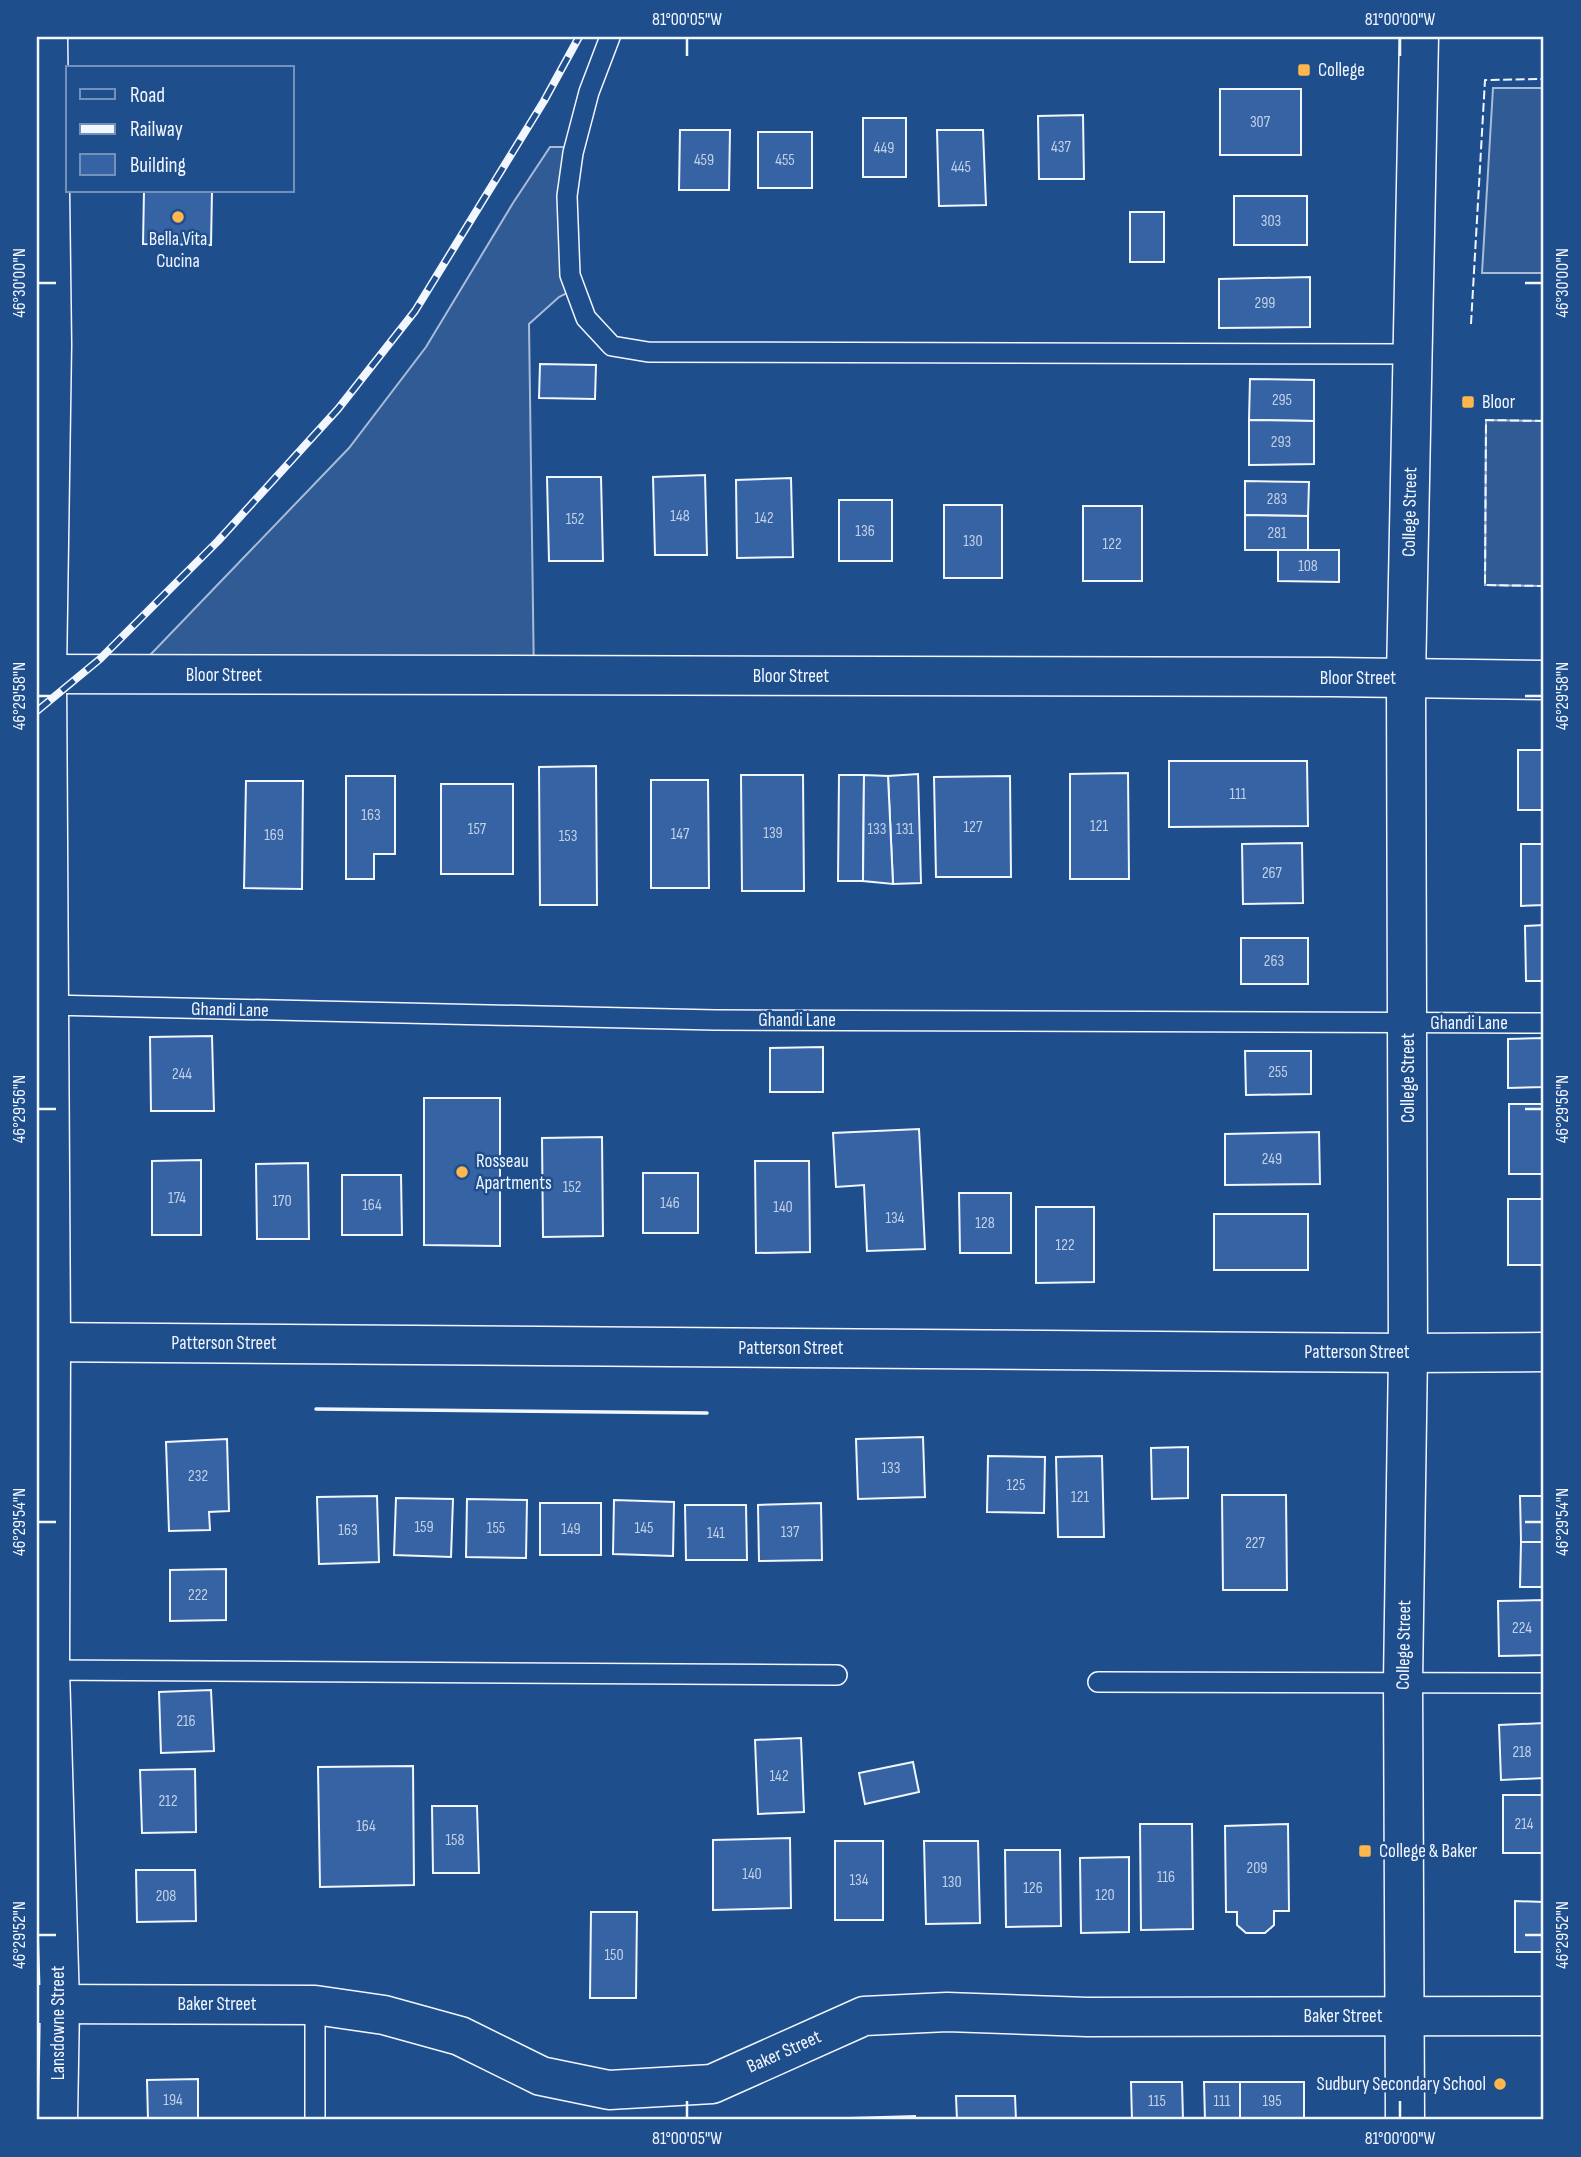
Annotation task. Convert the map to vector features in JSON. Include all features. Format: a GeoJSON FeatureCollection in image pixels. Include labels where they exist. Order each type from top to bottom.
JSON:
{"type":"FeatureCollection","features":[{"type":"Feature","properties":{"kind":"street","name":"Lansdowne Street"},"geometry":{"type":"LineString","coordinates":[[48,37],[42,674],[49,1005],[43,1670],[48,2004],[58,2120]]}},
{"type":"Feature","properties":{"kind":"street","name":"College Street"},"geometry":{"type":"LineString","coordinates":[[1405,2120],[1403,1682],[1409,1353],[1406,678],[1419,37]]}},
{"type":"Feature","properties":{"kind":"street","name":"Bloor Street"},"geometry":{"type":"LineString","coordinates":[[42,674],[1544,680]]}},
{"type":"Feature","properties":{"kind":"street","name":"Patterson Street"},"geometry":{"type":"LineString","coordinates":[[44,1342],[1544,1352]]}},
{"type":"Feature","properties":{"kind":"street","name":"Baker Street"},"geometry":{"type":"LineString","coordinates":[[48,2004],[315,2005],[384,2015],[460,2036],[541,2076],[609,2090],[712,2084],[864,2016],[947,2012],[1087,2017],[1544,2017]]}},
{"type":"Feature","properties":{"kind":"lane"},"geometry":{"type":"LineString","coordinates":[[610,37],[589,92],[573,153],[567,197],[570,275],[586,318],[612,346],[662,352],[1413,354]]}},
{"type":"Feature","properties":{"kind":"lane","name":"Ghandi Lane"},"geometry":{"type":"LineString","coordinates":[[49,1005],[715,1020],[1544,1023]]}},
{"type":"Feature","properties":{"kind":"lane"},"geometry":{"type":"LineString","coordinates":[[43,1670],[837,1675]]}},
{"type":"Feature","properties":{"kind":"lane"},"geometry":{"type":"LineString","coordinates":[[1098,1682],[1544,1683]]}},
{"type":"Feature","properties":{"kind":"lane"},"geometry":{"type":"LineString","coordinates":[[315,2005],[315,2120]]}},
{"type":"Feature","properties":{"kind":"shaded area"},"geometry":{"type":"Polygon","coordinates":[[[1493,88],[1544,88],[1544,273],[1482,273],[1493,88]]]}},
{"type":"Feature","properties":{"kind":"shaded area"},"geometry":{"type":"Polygon","coordinates":[[[550,147],[572,147],[573,290],[559,297],[529,324],[534,680],[127,679],[349,448],[426,347],[550,147]]]}},
{"type":"Feature","properties":{"kind":"shaded area"},"geometry":{"type":"Polygon","coordinates":[[[1486,420],[1544,421],[1544,586],[1485,585],[1486,420]]]}},
{"type":"Feature","properties":{"kind":"building"},"geometry":{"type":"Polygon","coordinates":[[[1220,89],[1301,89],[1301,155],[1220,155],[1220,89]]]}},
{"type":"Feature","properties":{"kind":"building"},"geometry":{"type":"Polygon","coordinates":[[[1083,115],[1084,179],[1039,179],[1038,116],[1083,115]]]}},
{"type":"Feature","properties":{"kind":"building"},"geometry":{"type":"Polygon","coordinates":[[[863,118],[906,118],[906,177],[863,177],[863,118]]]}},
{"type":"Feature","properties":{"kind":"building"},"geometry":{"type":"Polygon","coordinates":[[[680,130],[730,130],[729,190],[679,190],[680,130]]]}},
{"type":"Feature","properties":{"kind":"building"},"geometry":{"type":"Polygon","coordinates":[[[937,130],[983,130],[986,205],[939,206],[937,130]]]}},
{"type":"Feature","properties":{"kind":"building"},"geometry":{"type":"Polygon","coordinates":[[[758,132],[812,132],[812,188],[758,188],[758,132]]]}},
{"type":"Feature","properties":{"kind":"building","name":"Bella Vita Cucina"},"geometry":{"type":"Polygon","coordinates":[[[144,192],[212,192],[211,245],[143,244],[144,192]]]}},
{"type":"Feature","properties":{"kind":"building"},"geometry":{"type":"Polygon","coordinates":[[[1234,196],[1307,196],[1307,245],[1234,245],[1234,196]]]}},
{"type":"Feature","properties":{"kind":"building"},"geometry":{"type":"Polygon","coordinates":[[[1130,212],[1164,212],[1164,262],[1130,262],[1130,212]]]}},
{"type":"Feature","properties":{"kind":"building"},"geometry":{"type":"Polygon","coordinates":[[[1310,277],[1310,327],[1219,328],[1219,279],[1310,277]]]}},
{"type":"Feature","properties":{"kind":"building"},"geometry":{"type":"Polygon","coordinates":[[[540,364],[596,365],[595,399],[539,398],[540,364]]]}},
{"type":"Feature","properties":{"kind":"building"},"geometry":{"type":"Polygon","coordinates":[[[1250,379],[1314,380],[1314,421],[1249,420],[1250,379]]]}},
{"type":"Feature","properties":{"kind":"building"},"geometry":{"type":"Polygon","coordinates":[[[1249,420],[1314,421],[1314,464],[1249,465],[1249,420]]]}},
{"type":"Feature","properties":{"kind":"building"},"geometry":{"type":"Polygon","coordinates":[[[705,475],[707,555],[655,555],[653,477],[705,475]]]}},
{"type":"Feature","properties":{"kind":"building"},"geometry":{"type":"Polygon","coordinates":[[[547,477],[601,477],[603,561],[549,561],[547,477]]]}},
{"type":"Feature","properties":{"kind":"building"},"geometry":{"type":"Polygon","coordinates":[[[791,478],[793,557],[737,558],[736,480],[791,478]]]}},
{"type":"Feature","properties":{"kind":"building"},"geometry":{"type":"Polygon","coordinates":[[[1245,481],[1309,482],[1308,516],[1245,515],[1245,481]]]}},
{"type":"Feature","properties":{"kind":"building"},"geometry":{"type":"Polygon","coordinates":[[[839,500],[892,500],[892,561],[839,561],[839,500]]]}},
{"type":"Feature","properties":{"kind":"building"},"geometry":{"type":"Polygon","coordinates":[[[944,505],[1002,505],[1002,578],[944,578],[944,505]]]}},
{"type":"Feature","properties":{"kind":"building"},"geometry":{"type":"Polygon","coordinates":[[[1083,506],[1142,506],[1142,581],[1083,581],[1083,506]]]}},
{"type":"Feature","properties":{"kind":"building"},"geometry":{"type":"Polygon","coordinates":[[[1245,515],[1308,516],[1308,550],[1245,550],[1245,515]]]}},
{"type":"Feature","properties":{"kind":"building"},"geometry":{"type":"Polygon","coordinates":[[[1278,550],[1339,550],[1339,582],[1278,581],[1278,550]]]}},
{"type":"Feature","properties":{"kind":"building"},"geometry":{"type":"Polygon","coordinates":[[[1518,750],[1544,750],[1544,810],[1518,810],[1518,750]]]}},
{"type":"Feature","properties":{"kind":"building"},"geometry":{"type":"Polygon","coordinates":[[[1169,761],[1307,761],[1308,826],[1169,827],[1169,761]]]}},
{"type":"Feature","properties":{"kind":"building"},"geometry":{"type":"Polygon","coordinates":[[[596,766],[597,905],[540,905],[539,767],[596,766]]]}},
{"type":"Feature","properties":{"kind":"building"},"geometry":{"type":"Polygon","coordinates":[[[1128,773],[1129,879],[1070,879],[1070,774],[1128,773]]]}},
{"type":"Feature","properties":{"kind":"building"},"geometry":{"type":"Polygon","coordinates":[[[918,774],[921,883],[893,884],[888,776],[918,774]]]}},
{"type":"Feature","properties":{"kind":"building"},"geometry":{"type":"Polygon","coordinates":[[[741,775],[803,775],[804,891],[742,891],[741,775]]]}},
{"type":"Feature","properties":{"kind":"building"},"geometry":{"type":"Polygon","coordinates":[[[839,775],[864,775],[863,881],[838,881],[839,775]]]}},
{"type":"Feature","properties":{"kind":"building"},"geometry":{"type":"Polygon","coordinates":[[[864,775],[888,776],[893,884],[863,881],[864,775]]]}},
{"type":"Feature","properties":{"kind":"building"},"geometry":{"type":"Polygon","coordinates":[[[346,776],[395,776],[395,854],[374,854],[374,879],[346,879],[346,776]]]}},
{"type":"Feature","properties":{"kind":"building"},"geometry":{"type":"Polygon","coordinates":[[[1010,776],[1011,877],[936,877],[934,777],[1010,776]]]}},
{"type":"Feature","properties":{"kind":"building"},"geometry":{"type":"Polygon","coordinates":[[[651,780],[708,780],[709,888],[651,888],[651,780]]]}},
{"type":"Feature","properties":{"kind":"building"},"geometry":{"type":"Polygon","coordinates":[[[246,781],[303,781],[302,889],[244,888],[246,781]]]}},
{"type":"Feature","properties":{"kind":"building"},"geometry":{"type":"Polygon","coordinates":[[[441,784],[513,784],[513,874],[441,874],[441,784]]]}},
{"type":"Feature","properties":{"kind":"building"},"geometry":{"type":"Polygon","coordinates":[[[1302,843],[1303,903],[1243,904],[1242,844],[1302,843]]]}},
{"type":"Feature","properties":{"kind":"building"},"geometry":{"type":"Polygon","coordinates":[[[1521,844],[1544,844],[1544,905],[1521,906],[1521,844]]]}},
{"type":"Feature","properties":{"kind":"building"},"geometry":{"type":"Polygon","coordinates":[[[1544,925],[1544,981],[1526,981],[1525,926],[1544,925]]]}},
{"type":"Feature","properties":{"kind":"building"},"geometry":{"type":"Polygon","coordinates":[[[1241,938],[1308,938],[1308,984],[1241,984],[1241,938]]]}},
{"type":"Feature","properties":{"kind":"building"},"geometry":{"type":"Polygon","coordinates":[[[212,1036],[214,1111],[151,1111],[150,1037],[212,1036]]]}},
{"type":"Feature","properties":{"kind":"building"},"geometry":{"type":"Polygon","coordinates":[[[1544,1038],[1544,1087],[1508,1088],[1508,1039],[1544,1038]]]}},
{"type":"Feature","properties":{"kind":"building"},"geometry":{"type":"Polygon","coordinates":[[[823,1047],[823,1092],[770,1092],[770,1048],[823,1047]]]}},
{"type":"Feature","properties":{"kind":"building"},"geometry":{"type":"Polygon","coordinates":[[[1245,1051],[1311,1051],[1311,1094],[1246,1095],[1245,1051]]]}},
{"type":"Feature","properties":{"kind":"building","name":"Rosseau Apartments"},"geometry":{"type":"Polygon","coordinates":[[[424,1098],[500,1098],[500,1246],[424,1245],[424,1098]]]}},
{"type":"Feature","properties":{"kind":"building"},"geometry":{"type":"Polygon","coordinates":[[[1509,1104],[1544,1104],[1544,1174],[1509,1174],[1509,1104]]]}},
{"type":"Feature","properties":{"kind":"building"},"geometry":{"type":"Polygon","coordinates":[[[919,1129],[925,1249],[867,1251],[864,1185],[836,1187],[833,1133],[919,1129]]]}},
{"type":"Feature","properties":{"kind":"building"},"geometry":{"type":"Polygon","coordinates":[[[1319,1132],[1320,1184],[1225,1185],[1225,1134],[1319,1132]]]}},
{"type":"Feature","properties":{"kind":"building"},"geometry":{"type":"Polygon","coordinates":[[[602,1137],[603,1236],[543,1237],[542,1138],[602,1137]]]}},
{"type":"Feature","properties":{"kind":"building"},"geometry":{"type":"Polygon","coordinates":[[[201,1160],[201,1235],[152,1235],[152,1161],[201,1160]]]}},
{"type":"Feature","properties":{"kind":"building"},"geometry":{"type":"Polygon","coordinates":[[[755,1161],[809,1161],[810,1252],[756,1253],[755,1161]]]}},
{"type":"Feature","properties":{"kind":"building"},"geometry":{"type":"Polygon","coordinates":[[[308,1163],[309,1239],[257,1239],[256,1164],[308,1163]]]}},
{"type":"Feature","properties":{"kind":"building"},"geometry":{"type":"Polygon","coordinates":[[[643,1173],[698,1173],[698,1233],[643,1233],[643,1173]]]}},
{"type":"Feature","properties":{"kind":"building"},"geometry":{"type":"Polygon","coordinates":[[[342,1175],[401,1175],[402,1235],[342,1235],[342,1175]]]}},
{"type":"Feature","properties":{"kind":"building"},"geometry":{"type":"Polygon","coordinates":[[[959,1193],[1011,1193],[1011,1253],[960,1253],[959,1193]]]}},
{"type":"Feature","properties":{"kind":"building"},"geometry":{"type":"Polygon","coordinates":[[[1508,1199],[1544,1199],[1544,1265],[1508,1265],[1508,1199]]]}},
{"type":"Feature","properties":{"kind":"building"},"geometry":{"type":"Polygon","coordinates":[[[1036,1207],[1094,1207],[1094,1282],[1036,1283],[1036,1207]]]}},
{"type":"Feature","properties":{"kind":"building"},"geometry":{"type":"Polygon","coordinates":[[[1214,1214],[1308,1214],[1308,1270],[1214,1270],[1214,1214]]]}},
{"type":"Feature","properties":{"kind":"building"},"geometry":{"type":"Polygon","coordinates":[[[923,1437],[925,1497],[858,1499],[856,1439],[923,1437]]]}},
{"type":"Feature","properties":{"kind":"building"},"geometry":{"type":"Polygon","coordinates":[[[227,1439],[229,1511],[209,1512],[210,1530],[169,1531],[166,1442],[227,1439]]]}},
{"type":"Feature","properties":{"kind":"building"},"geometry":{"type":"Polygon","coordinates":[[[1188,1447],[1188,1498],[1152,1499],[1151,1448],[1188,1447]]]}},
{"type":"Feature","properties":{"kind":"building"},"geometry":{"type":"Polygon","coordinates":[[[988,1456],[1045,1457],[1044,1513],[987,1512],[988,1456]]]}},
{"type":"Feature","properties":{"kind":"building"},"geometry":{"type":"Polygon","coordinates":[[[1102,1456],[1104,1537],[1058,1537],[1056,1457],[1102,1456]]]}},
{"type":"Feature","properties":{"kind":"building"},"geometry":{"type":"Polygon","coordinates":[[[1222,1495],[1286,1495],[1287,1590],[1223,1590],[1222,1495]]]}},
{"type":"Feature","properties":{"kind":"building"},"geometry":{"type":"Polygon","coordinates":[[[377,1496],[379,1562],[319,1564],[317,1497],[377,1496]]]}},
{"type":"Feature","properties":{"kind":"building"},"geometry":{"type":"Polygon","coordinates":[[[1520,1496],[1544,1496],[1544,1542],[1521,1542],[1520,1496]]]}},
{"type":"Feature","properties":{"kind":"building"},"geometry":{"type":"Polygon","coordinates":[[[396,1498],[453,1499],[451,1557],[394,1555],[396,1498]]]}},
{"type":"Feature","properties":{"kind":"building"},"geometry":{"type":"Polygon","coordinates":[[[467,1499],[527,1500],[526,1558],[466,1557],[467,1499]]]}},
{"type":"Feature","properties":{"kind":"building"},"geometry":{"type":"Polygon","coordinates":[[[614,1500],[674,1502],[673,1556],[613,1554],[614,1500]]]}},
{"type":"Feature","properties":{"kind":"building"},"geometry":{"type":"Polygon","coordinates":[[[540,1503],[601,1503],[601,1555],[540,1555],[540,1503]]]}},
{"type":"Feature","properties":{"kind":"building"},"geometry":{"type":"Polygon","coordinates":[[[821,1503],[822,1560],[759,1561],[758,1505],[821,1503]]]}},
{"type":"Feature","properties":{"kind":"building"},"geometry":{"type":"Polygon","coordinates":[[[685,1505],[746,1505],[747,1560],[686,1560],[685,1505]]]}},
{"type":"Feature","properties":{"kind":"building"},"geometry":{"type":"Polygon","coordinates":[[[1521,1542],[1544,1542],[1544,1587],[1520,1587],[1521,1542]]]}},
{"type":"Feature","properties":{"kind":"building"},"geometry":{"type":"Polygon","coordinates":[[[226,1569],[226,1620],[170,1621],[170,1570],[226,1569]]]}},
{"type":"Feature","properties":{"kind":"building"},"geometry":{"type":"Polygon","coordinates":[[[1544,1600],[1544,1655],[1499,1656],[1498,1601],[1544,1600]]]}},
{"type":"Feature","properties":{"kind":"building"},"geometry":{"type":"Polygon","coordinates":[[[211,1690],[214,1751],[161,1753],[159,1692],[211,1690]]]}},
{"type":"Feature","properties":{"kind":"building"},"geometry":{"type":"Polygon","coordinates":[[[1544,1723],[1544,1778],[1501,1780],[1499,1725],[1544,1723]]]}},
{"type":"Feature","properties":{"kind":"building"},"geometry":{"type":"Polygon","coordinates":[[[801,1738],[804,1812],[758,1814],[755,1740],[801,1738]]]}},
{"type":"Feature","properties":{"kind":"building"},"geometry":{"type":"Polygon","coordinates":[[[913,1762],[919,1792],[865,1804],[859,1773],[913,1762]]]}},
{"type":"Feature","properties":{"kind":"building"},"geometry":{"type":"Polygon","coordinates":[[[413,1766],[414,1885],[320,1887],[318,1767],[413,1766]]]}},
{"type":"Feature","properties":{"kind":"building"},"geometry":{"type":"Polygon","coordinates":[[[195,1769],[196,1832],[142,1833],[140,1770],[195,1769]]]}},
{"type":"Feature","properties":{"kind":"building"},"geometry":{"type":"Polygon","coordinates":[[[1503,1795],[1544,1795],[1544,1853],[1503,1853],[1503,1795]]]}},
{"type":"Feature","properties":{"kind":"building"},"geometry":{"type":"Polygon","coordinates":[[[432,1806],[477,1806],[479,1873],[433,1873],[432,1806]]]}},
{"type":"Feature","properties":{"kind":"building"},"geometry":{"type":"Polygon","coordinates":[[[1140,1824],[1192,1824],[1193,1929],[1141,1930],[1140,1824]]]}},
{"type":"Feature","properties":{"kind":"building"},"geometry":{"type":"Polygon","coordinates":[[[1288,1824],[1289,1911],[1274,1911],[1274,1925],[1265,1933],[1246,1933],[1237,1925],[1237,1912],[1226,1912],[1225,1826],[1288,1824]]]}},
{"type":"Feature","properties":{"kind":"building"},"geometry":{"type":"Polygon","coordinates":[[[790,1838],[791,1908],[713,1910],[713,1840],[790,1838]]]}},
{"type":"Feature","properties":{"kind":"building"},"geometry":{"type":"Polygon","coordinates":[[[835,1841],[883,1841],[883,1920],[835,1920],[835,1841]]]}},
{"type":"Feature","properties":{"kind":"building"},"geometry":{"type":"Polygon","coordinates":[[[924,1841],[978,1841],[980,1923],[926,1924],[924,1841]]]}},
{"type":"Feature","properties":{"kind":"building"},"geometry":{"type":"Polygon","coordinates":[[[1005,1850],[1060,1850],[1061,1926],[1006,1927],[1005,1850]]]}},
{"type":"Feature","properties":{"kind":"building"},"geometry":{"type":"Polygon","coordinates":[[[1129,1857],[1129,1932],[1081,1933],[1080,1858],[1129,1857]]]}},
{"type":"Feature","properties":{"kind":"building"},"geometry":{"type":"Polygon","coordinates":[[[136,1870],[195,1870],[196,1921],[137,1922],[136,1870]]]}},
{"type":"Feature","properties":{"kind":"building"},"geometry":{"type":"Polygon","coordinates":[[[1515,1901],[1544,1902],[1544,1952],[1515,1952],[1515,1901]]]}},
{"type":"Feature","properties":{"kind":"building"},"geometry":{"type":"Polygon","coordinates":[[[591,1912],[637,1912],[636,1998],[590,1998],[591,1912]]]}},
{"type":"Feature","properties":{"kind":"building"},"geometry":{"type":"Polygon","coordinates":[[[198,2079],[198,2120],[148,2120],[147,2080],[198,2079]]]}},
{"type":"Feature","properties":{"kind":"building"},"geometry":{"type":"Polygon","coordinates":[[[1131,2082],[1182,2082],[1183,2120],[1132,2120],[1131,2082]]]}},
{"type":"Feature","properties":{"kind":"building"},"geometry":{"type":"Polygon","coordinates":[[[1204,2082],[1240,2082],[1240,2120],[1205,2120],[1204,2082]]]}},
{"type":"Feature","properties":{"kind":"building"},"geometry":{"type":"Polygon","coordinates":[[[1240,2082],[1304,2082],[1304,2120],[1240,2120],[1240,2082]]]}},
{"type":"Feature","properties":{"kind":"building"},"geometry":{"type":"Polygon","coordinates":[[[956,2096],[1015,2096],[1016,2120],[957,2120],[956,2096]]]}},
{"type":"Feature","properties":{"kind":"building"},"geometry":{"type":"Polygon","coordinates":[[[915,2116],[915,2120],[850,2120],[850,2118],[915,2116]]]}},
{"type":"Feature","properties":{"kind":"railway"},"geometry":{"type":"LineString","coordinates":[[37,711],[100,659],[218,541],[338,409],[415,311],[544,101],[579,37]]}},
{"type":"Feature","properties":{"kind":"fence"},"geometry":{"type":"LineString","coordinates":[[1471,324],[1485,80],[1544,79]]}},
{"type":"Feature","properties":{"kind":"fence"},"geometry":{"type":"LineString","coordinates":[[1544,421],[1486,420],[1485,585],[1544,586]]}},
{"type":"Feature","properties":{"kind":"wall"},"geometry":{"type":"LineString","coordinates":[[316,1409],[707,1413]]}},
{"type":"Feature","properties":{"kind":"place","name":"College"},"geometry":{"type":"Point","coordinates":[1304,70]}},
{"type":"Feature","properties":{"kind":"place","name":"Bella Vita Cucina"},"geometry":{"type":"Point","coordinates":[178,217]}},
{"type":"Feature","properties":{"kind":"place","name":"Bloor"},"geometry":{"type":"Point","coordinates":[1468,402]}},
{"type":"Feature","properties":{"kind":"place","name":"Rosseau Apartments"},"geometry":{"type":"Point","coordinates":[462,1172]}},
{"type":"Feature","properties":{"kind":"place","name":"College & Baker"},"geometry":{"type":"Point","coordinates":[1365,1851]}},
{"type":"Feature","properties":{"kind":"place","name":"Sudbury Secondary School"},"geometry":{"type":"Point","coordinates":[1500,2084]}}]}
